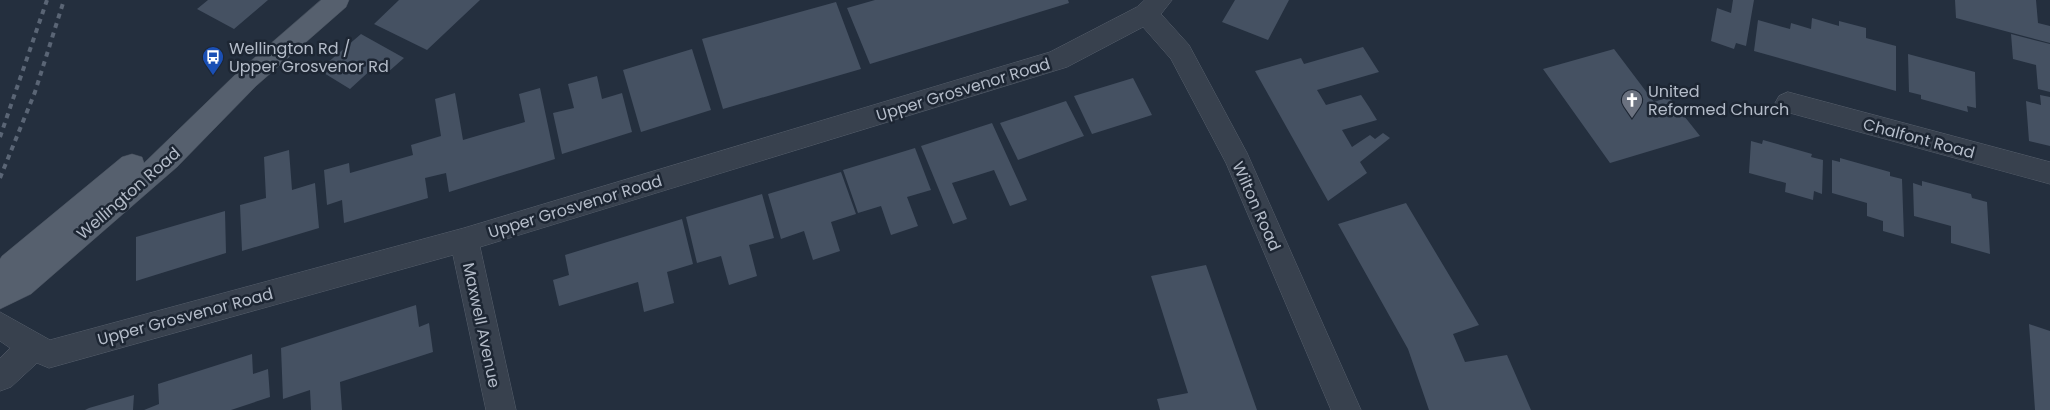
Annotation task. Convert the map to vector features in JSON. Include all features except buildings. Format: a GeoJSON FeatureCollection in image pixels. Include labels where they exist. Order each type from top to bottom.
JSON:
{"type":"FeatureCollection","features":[{"type":"Feature","properties":{"kind":"main road","name":"Wellington Road"},"geometry":{"type":"LineString","coordinates":[[0,296],[21,285],[168,159],[247,79],[337,0]]}},
{"type":"Feature","properties":{"kind":"main road","name":"Wellington Road"},"geometry":{"type":"LineString","coordinates":[[0,280],[12,265],[156,145],[247,79]]}},
{"type":"Feature","properties":{"kind":"street","name":"Upper Grosvenor Road"},"geometry":{"type":"LineString","coordinates":[[0,324],[33,347],[49,354],[464,240],[1058,60],[1153,7]]}},
{"type":"Feature","properties":{"kind":"street","name":"Wilton Road"},"geometry":{"type":"LineString","coordinates":[[1153,7],[1180,52],[1238,161],[1346,410]]}},
{"type":"Feature","properties":{"kind":"street","name":"Chalfont Road"},"geometry":{"type":"LineString","coordinates":[[1788,103],[2050,173]]}},
{"type":"Feature","properties":{"kind":"street","name":"Maxwell Avenue"},"geometry":{"type":"LineString","coordinates":[[464,240],[501,410]]}},
{"type":"Feature","properties":{"kind":"street"},"geometry":{"type":"LineString","coordinates":[[0,377],[33,347]]}},
{"type":"Feature","properties":{"kind":"railway"},"geometry":{"type":"LineString","coordinates":[[0,137],[47,0]]}},
{"type":"Feature","properties":{"kind":"railway"},"geometry":{"type":"LineString","coordinates":[[0,178],[35,92],[64,0]]}},
{"type":"Feature","properties":{"kind":"place","name":"Wellington Rd / Upper Grosvenor Rd"},"geometry":{"type":"Point","coordinates":[213,76]}},
{"type":"Feature","properties":{"kind":"place","name":"United Reformed Church"},"geometry":{"type":"Point","coordinates":[1632,119]}}]}
